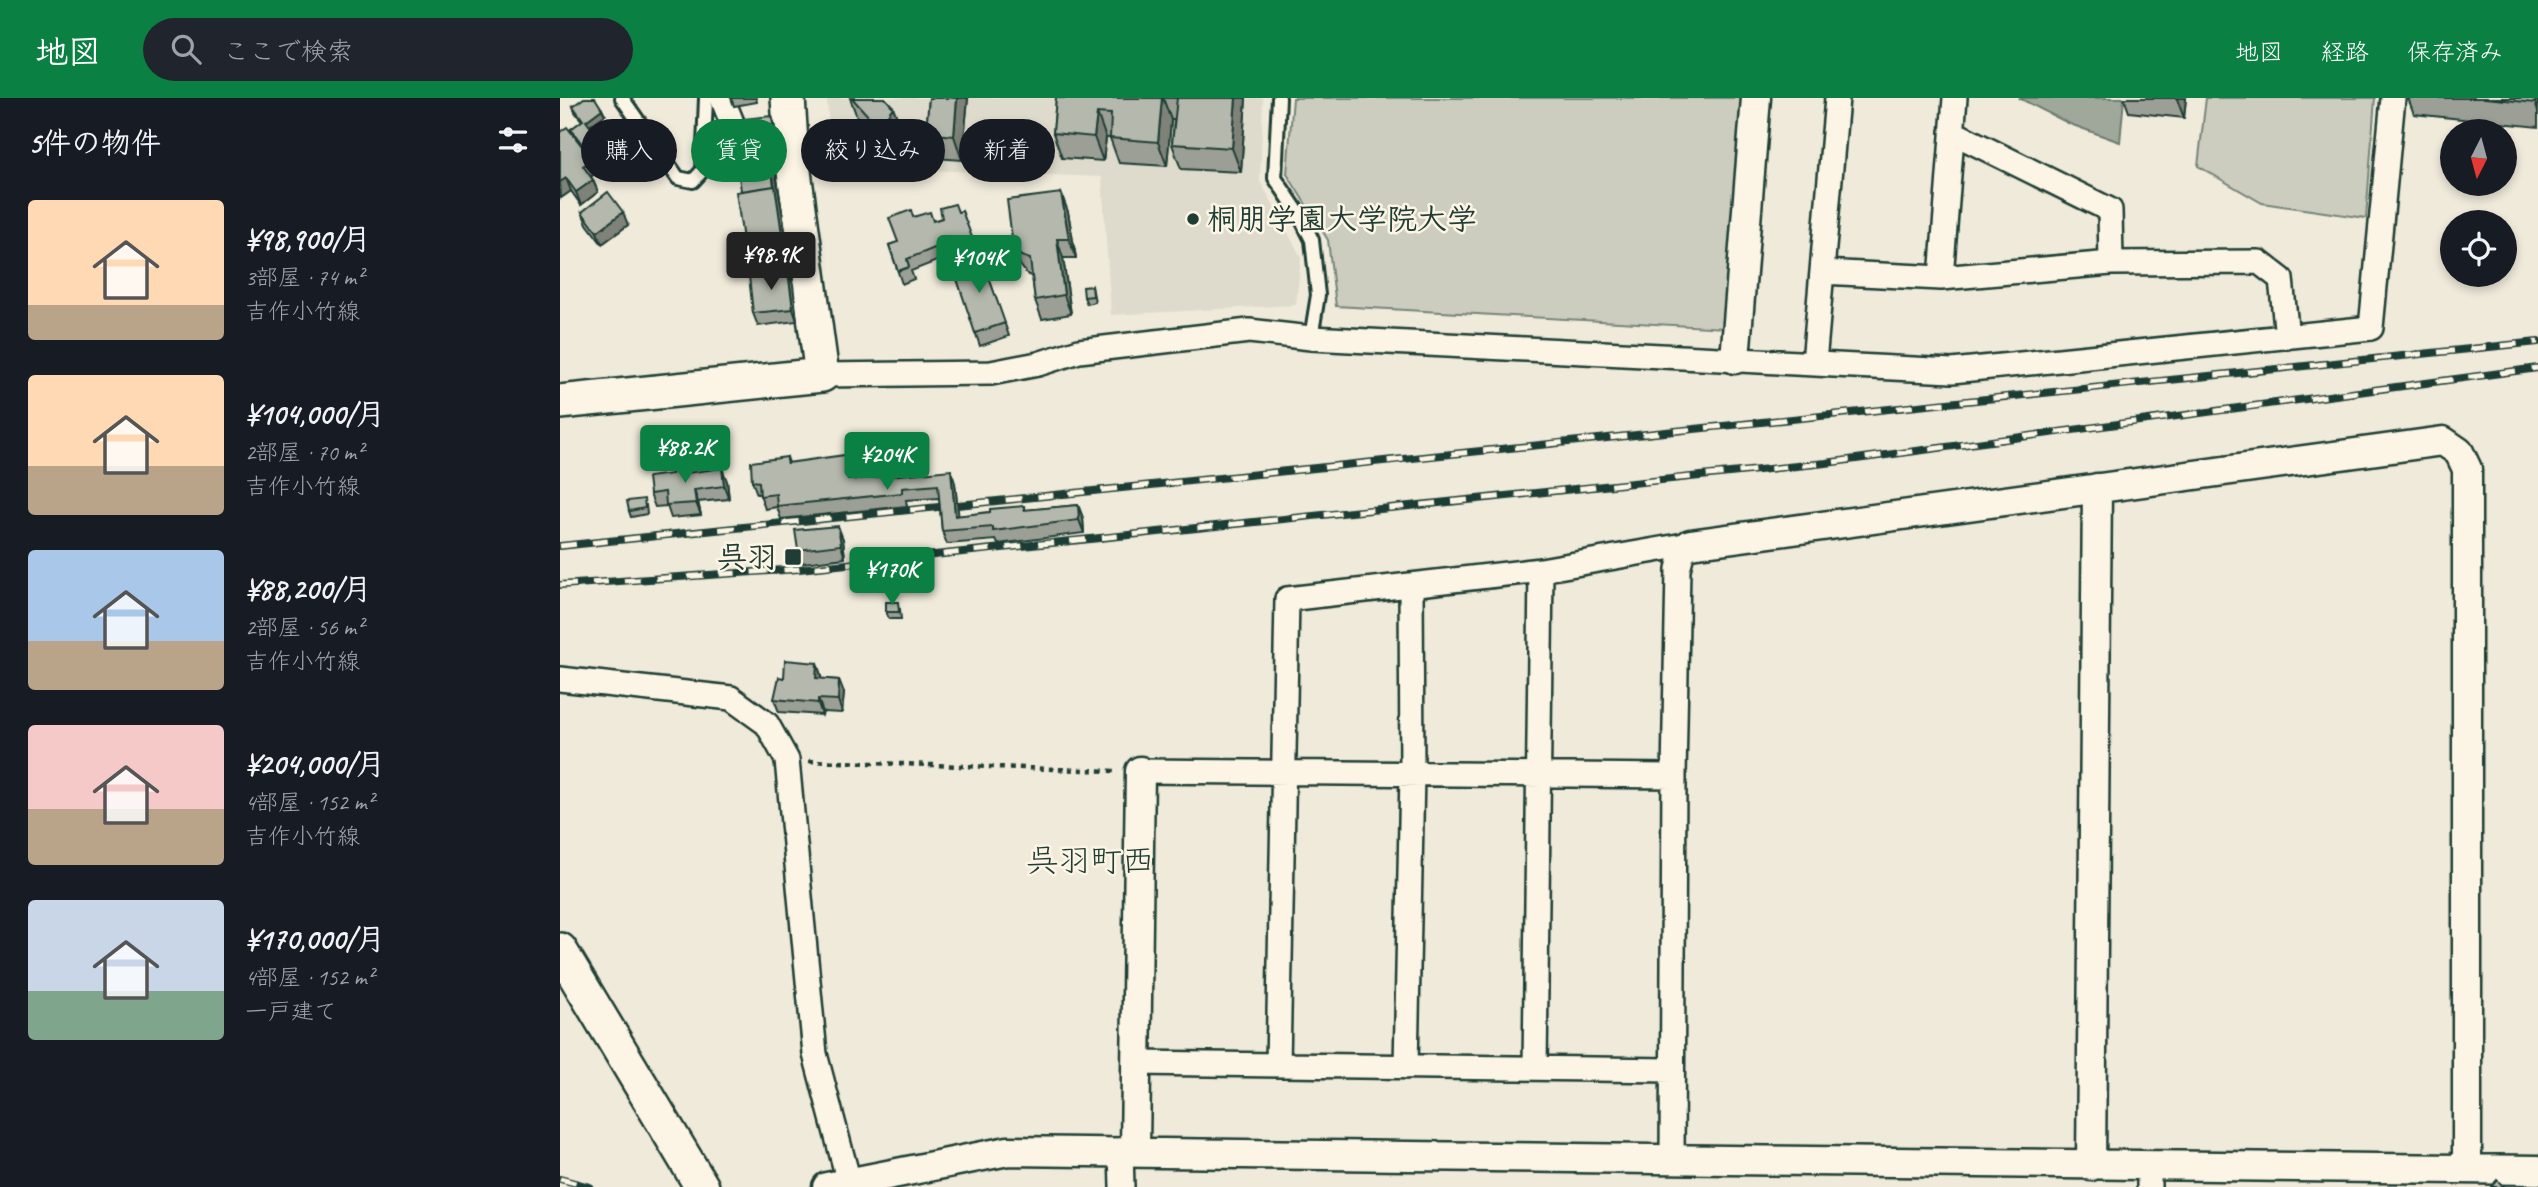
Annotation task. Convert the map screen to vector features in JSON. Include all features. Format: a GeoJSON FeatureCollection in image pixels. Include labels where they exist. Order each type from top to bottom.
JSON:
{"type":"FeatureCollection","features":[{"type":"Feature","properties":{"kind":"main road"},"geometry":{"type":"LineString","coordinates":[[560,402],[822,375],[792,157],[788,98]]}},
{"type":"Feature","properties":{"kind":"main road"},"geometry":{"type":"LineString","coordinates":[[560,950],[702,1187]]}},
{"type":"Feature","properties":{"kind":"street"},"geometry":{"type":"LineString","coordinates":[[722,98],[748,162],[792,157]]}},
{"type":"Feature","properties":{"kind":"street"},"geometry":{"type":"LineString","coordinates":[[1735,359],[1756,98]]}},
{"type":"Feature","properties":{"kind":"street"},"geometry":{"type":"LineString","coordinates":[[1814,363],[1838,98]]}},
{"type":"Feature","properties":{"kind":"street"},"geometry":{"type":"LineString","coordinates":[[1941,278],[1955,98]]}},
{"type":"Feature","properties":{"kind":"street"},"geometry":{"type":"LineString","coordinates":[[822,375],[991,373],[1038,364],[1079,351],[1249,331],[1311,338],[1952,371],[2371,328],[2393,98]]}},
{"type":"Feature","properties":{"kind":"street"},"geometry":{"type":"LineString","coordinates":[[1952,132],[2110,210],[2111,263]]}},
{"type":"Feature","properties":{"kind":"street"},"geometry":{"type":"LineString","coordinates":[[1822,272],[1941,278],[2111,263],[2259,262],[2281,279],[2287,337]]}},
{"type":"Feature","properties":{"kind":"street"},"geometry":{"type":"LineString","coordinates":[[1278,1065],[1287,599],[1541,569],[1690,544],[2443,441],[2459,452],[2467,469],[2467,1169]]}},
{"type":"Feature","properties":{"kind":"street"},"geometry":{"type":"LineString","coordinates":[[2091,1166],[2097,488]]}},
{"type":"Feature","properties":{"kind":"street"},"geometry":{"type":"LineString","coordinates":[[1672,1159],[1678,569],[1682,554],[1690,544]]}},
{"type":"Feature","properties":{"kind":"street"},"geometry":{"type":"LineString","coordinates":[[1535,1069],[1541,569]]}},
{"type":"Feature","properties":{"kind":"street"},"geometry":{"type":"LineString","coordinates":[[1406,1067],[1412,774],[1411,585]]}},
{"type":"Feature","properties":{"kind":"street"},"geometry":{"type":"LineString","coordinates":[[560,680],[730,698],[767,724],[787,760],[815,1054],[838,1184],[1008,1150],[2091,1166],[2149,1177],[2467,1169],[2538,1170]]}},
{"type":"Feature","properties":{"kind":"street"},"geometry":{"type":"LineString","coordinates":[[1122,1187],[1136,1063],[1140,771],[1674,776]]}},
{"type":"Feature","properties":{"kind":"street"},"geometry":{"type":"LineString","coordinates":[[1136,1063],[1672,1070]]}},
{"type":"Feature","properties":{"kind":"lane"},"geometry":{"type":"LineString","coordinates":[[622,98],[678,178],[692,181],[703,170],[706,98]]}},
{"type":"Feature","properties":{"kind":"lane"},"geometry":{"type":"LineString","coordinates":[[1279,98],[1275,178],[1298,212],[1312,240],[1318,295],[1311,338]]}},
{"type":"Feature","properties":{"kind":"path"},"geometry":{"type":"LineString","coordinates":[[787,760],[1140,771]]}},
{"type":"Feature","properties":{"kind":"shaded area","name":"桐朋学園大学院大学"},"geometry":{"type":"Polygon","coordinates":[[[827,98],[1263,98],[1260,181],[1301,257],[1296,305],[1111,315],[1102,177],[1055,175],[1055,119],[959,119],[959,171],[945,171],[945,119],[828,119],[827,98]]]}},
{"type":"Feature","properties":{"kind":"shaded area"},"geometry":{"type":"Polygon","coordinates":[[[1293,98],[1743,98],[1726,328],[1336,306],[1328,240],[1287,174],[1293,98]]]}},
{"type":"Feature","properties":{"kind":"shaded area"},"geometry":{"type":"Polygon","coordinates":[[[2019,98],[2124,98],[2120,142],[2070,124],[2019,98]]]}},
{"type":"Feature","properties":{"kind":"shaded area"},"geometry":{"type":"Polygon","coordinates":[[[2206,98],[2375,98],[2366,218],[2262,203],[2198,166],[2206,98]]]}},
{"type":"Feature","properties":{"kind":"building"},"geometry":{"type":"Polygon","coordinates":[[[584,98],[595,98],[602,109],[589,119],[582,119],[573,106],[584,98]]]}},
{"type":"Feature","properties":{"kind":"building"},"geometry":{"type":"Polygon","coordinates":[[[852,98],[885,98],[893,107],[885,119],[871,119],[852,98]]]}},
{"type":"Feature","properties":{"kind":"building"},"geometry":{"type":"Polygon","coordinates":[[[929,98],[957,98],[954,136],[945,135],[945,119],[927,119],[929,98]]]}},
{"type":"Feature","properties":{"kind":"building"},"geometry":{"type":"Polygon","coordinates":[[[1056,98],[1162,98],[1158,142],[1110,138],[1111,114],[1097,113],[1094,137],[1055,133],[1056,98]]]}},
{"type":"Feature","properties":{"kind":"building"},"geometry":{"type":"Polygon","coordinates":[[[1177,98],[1236,98],[1232,148],[1172,144],[1177,98]]]}},
{"type":"Feature","properties":{"kind":"building"},"geometry":{"type":"Polygon","coordinates":[[[2485,98],[2536,98],[2535,103],[2485,98]]]}},
{"type":"Feature","properties":{"kind":"building"},"geometry":{"type":"Polygon","coordinates":[[[772,116],[772,119],[743,119],[772,116]]]}},
{"type":"Feature","properties":{"kind":"building"},"geometry":{"type":"Polygon","coordinates":[[[581,122],[581,143],[571,129],[581,122]]]}},
{"type":"Feature","properties":{"kind":"building"},"geometry":{"type":"Polygon","coordinates":[[[567,127],[581,145],[581,182],[590,182],[576,192],[566,178],[560,182],[560,132],[567,127]]]}},
{"type":"Feature","properties":{"kind":"building"},"geometry":{"type":"Polygon","coordinates":[[[740,182],[773,182],[774,186],[741,191],[740,182]]]}},
{"type":"Feature","properties":{"kind":"building"},"geometry":{"type":"Polygon","coordinates":[[[775,186],[786,261],[747,267],[736,192],[775,186]]]}},
{"type":"Feature","properties":{"kind":"building"},"geometry":{"type":"Polygon","coordinates":[[[608,192],[623,212],[597,232],[582,212],[608,192]]]}},
{"type":"Feature","properties":{"kind":"building"},"geometry":{"type":"Polygon","coordinates":[[[1061,193],[1069,239],[1057,239],[1064,295],[1035,300],[1030,259],[1021,256],[1013,246],[1007,200],[1061,193]]]}},
{"type":"Feature","properties":{"kind":"building"},"geometry":{"type":"Polygon","coordinates":[[[955,204],[958,212],[962,211],[976,248],[952,256],[947,243],[907,259],[909,267],[898,271],[889,245],[898,242],[889,218],[911,210],[913,217],[930,212],[933,221],[942,218],[940,208],[955,204]]]}},
{"type":"Feature","properties":{"kind":"building"},"geometry":{"type":"Polygon","coordinates":[[[978,255],[979,259],[962,264],[961,261],[978,255]]]}},
{"type":"Feature","properties":{"kind":"building"},"geometry":{"type":"Polygon","coordinates":[[[982,258],[1005,323],[975,333],[953,267],[982,258]]]}},
{"type":"Feature","properties":{"kind":"building"},"geometry":{"type":"Polygon","coordinates":[[[788,271],[793,309],[753,313],[749,276],[788,271]]]}},
{"type":"Feature","properties":{"kind":"building"},"geometry":{"type":"Polygon","coordinates":[[[1092,286],[1093,296],[1084,297],[1083,287],[1092,286]]]}},
{"type":"Feature","properties":{"kind":"building"},"geometry":{"type":"Polygon","coordinates":[[[910,449],[914,473],[898,475],[897,451],[910,449]]]}},
{"type":"Feature","properties":{"kind":"building"},"geometry":{"type":"Polygon","coordinates":[[[845,455],[848,480],[951,470],[955,516],[990,512],[990,509],[1024,506],[1024,510],[1078,505],[1079,520],[993,531],[993,527],[942,531],[938,485],[902,488],[902,493],[777,506],[776,494],[760,496],[759,482],[752,481],[751,462],[787,457],[787,463],[845,455]]]}},
{"type":"Feature","properties":{"kind":"building"},"geometry":{"type":"Polygon","coordinates":[[[722,468],[724,486],[694,490],[696,503],[666,505],[665,492],[650,494],[648,477],[672,474],[671,470],[679,469],[680,474],[722,468]]]}},
{"type":"Feature","properties":{"kind":"building"},"geometry":{"type":"Polygon","coordinates":[[[644,499],[645,508],[629,511],[627,501],[644,499]]]}},
{"type":"Feature","properties":{"kind":"building"},"geometry":{"type":"Polygon","coordinates":[[[838,526],[841,545],[798,550],[795,530],[838,526]]]}},
{"type":"Feature","properties":{"kind":"building"},"geometry":{"type":"Polygon","coordinates":[[[886,602],[898,602],[899,612],[886,612],[886,602]]]}},
{"type":"Feature","properties":{"kind":"building"},"geometry":{"type":"Polygon","coordinates":[[[785,660],[817,663],[816,678],[839,680],[838,700],[818,699],[818,703],[774,699],[779,677],[784,678],[785,660]]]}},
{"type":"Feature","properties":{"kind":"building"},"geometry":{"type":"Polygon","coordinates":[[[2497,1180],[2504,1187],[2491,1187],[2497,1180]]]}},
{"type":"Feature","properties":{"kind":"railway"},"geometry":{"type":"LineString","coordinates":[[560,546],[2538,342]]}},
{"type":"Feature","properties":{"kind":"railway"},"geometry":{"type":"LineString","coordinates":[[560,585],[799,569],[1826,463],[2538,368]]}},
{"type":"Feature","properties":{"kind":"railway"},"geometry":{"type":"LineString","coordinates":[[560,1179],[590,1187]]}},
{"type":"Feature","properties":{"kind":"place","name":"桐朋学園大学院大学"},"geometry":{"type":"Point","coordinates":[1193,219]}},
{"type":"Feature","properties":{"kind":"place","name":"呉羽"},"geometry":{"type":"Point","coordinates":[793,557]}},
{"type":"Feature","properties":{"kind":"district","name":"呉羽町西"},"geometry":{"type":"Point","coordinates":[1090,860]}}]}
